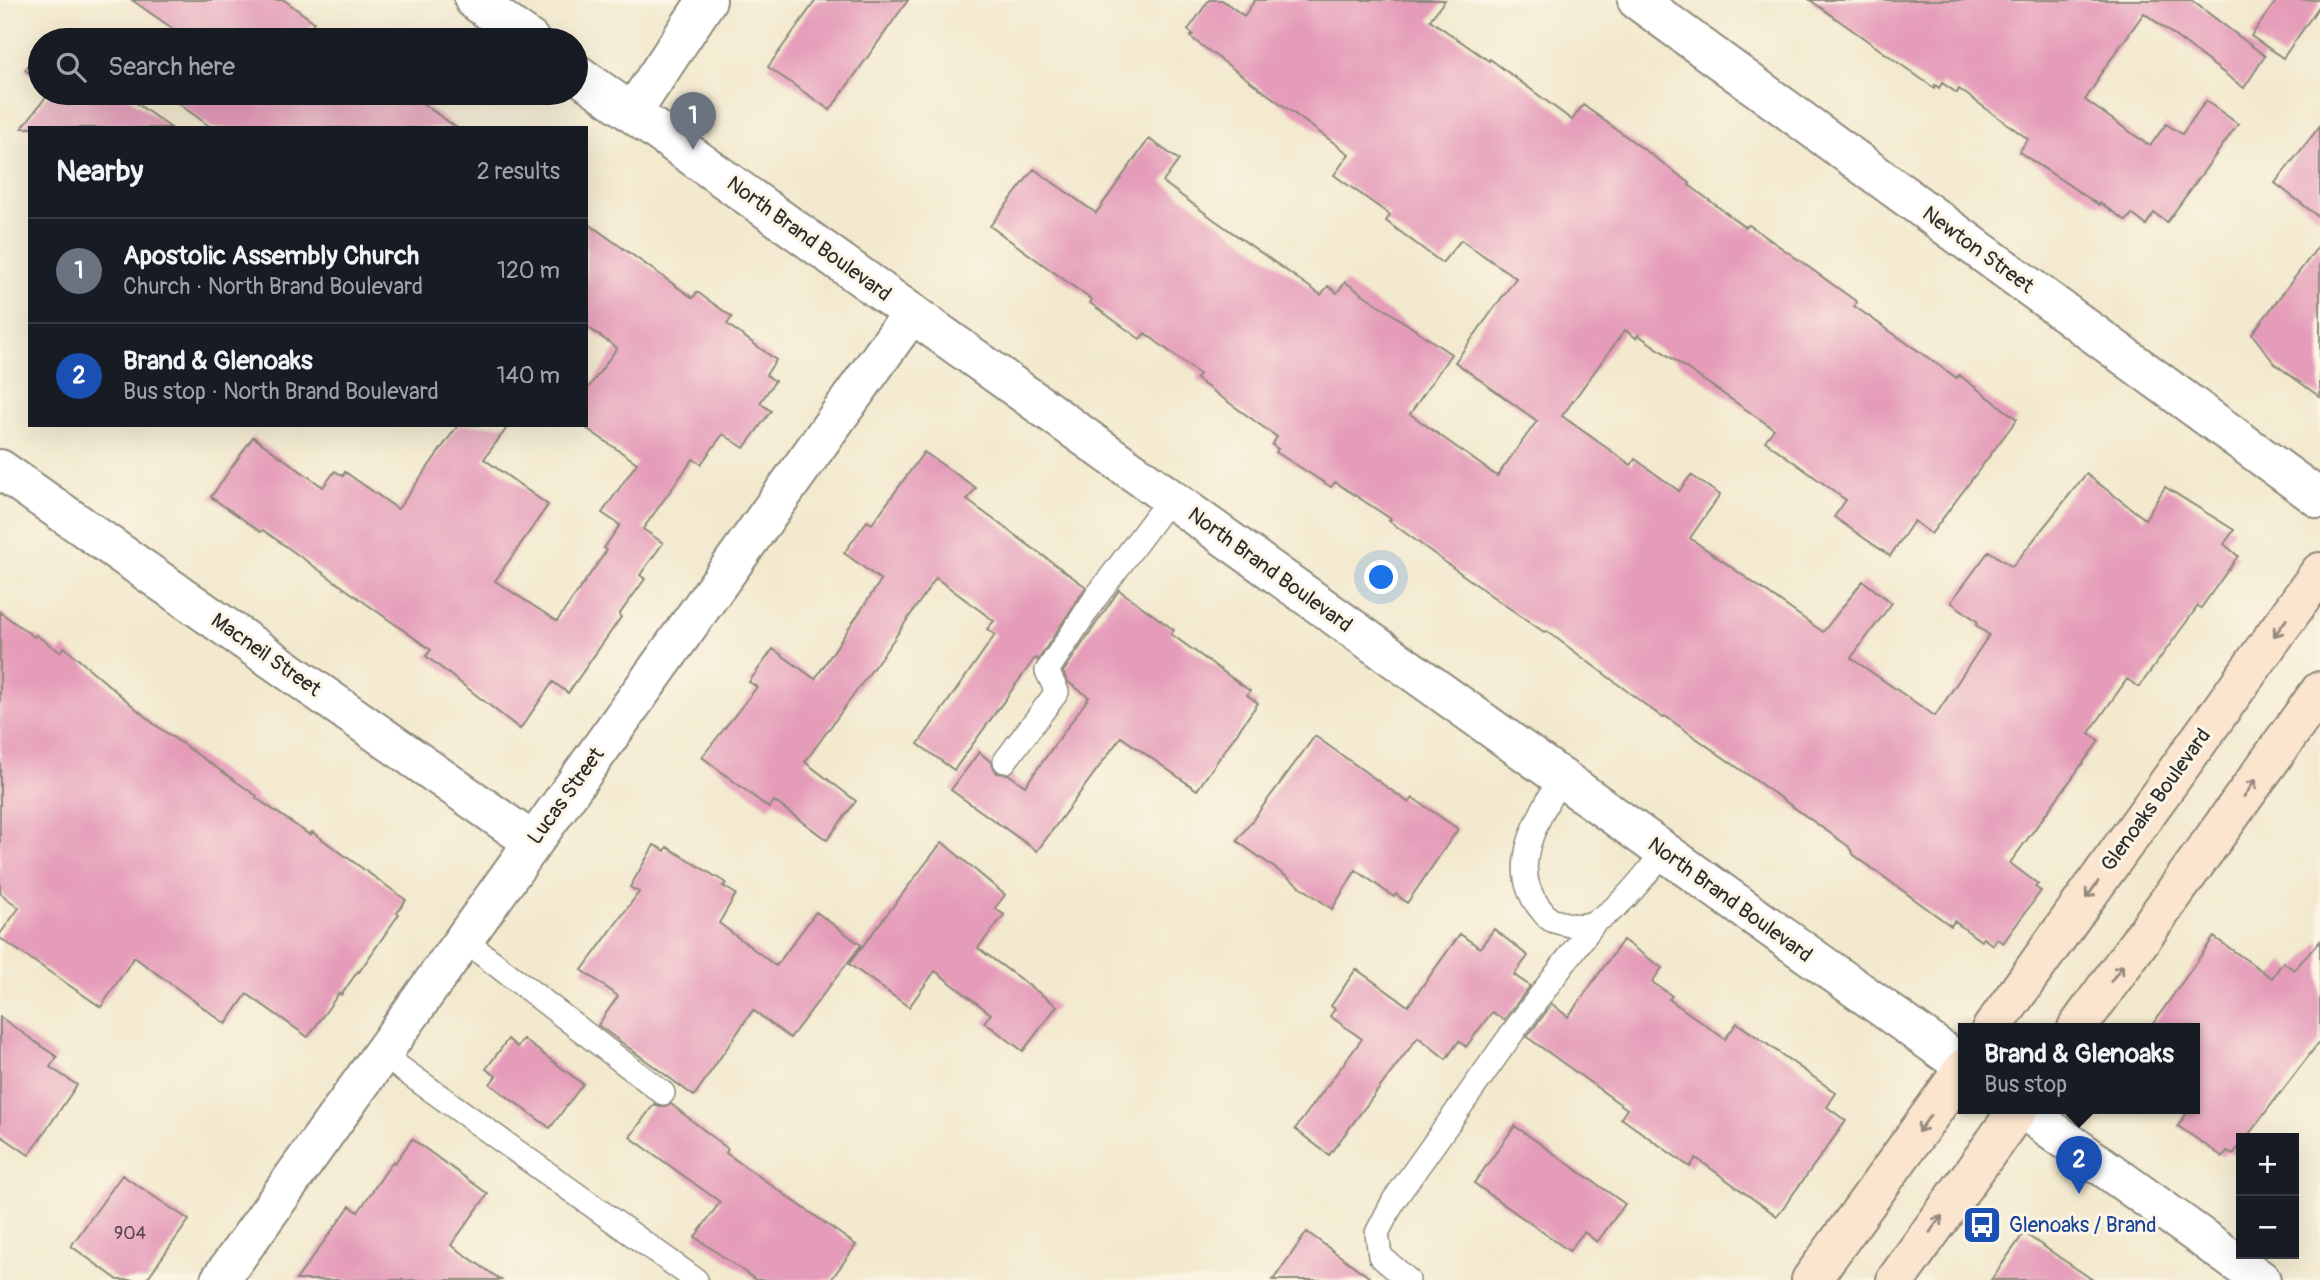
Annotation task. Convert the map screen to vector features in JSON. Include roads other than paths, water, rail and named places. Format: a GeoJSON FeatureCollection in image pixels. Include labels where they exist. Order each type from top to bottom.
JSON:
{"type":"FeatureCollection","features":[{"type":"Feature","properties":{"kind":"main road","name":"Glenoaks Boulevard"},"geometry":{"type":"LineString","coordinates":[[1997,1023],[2320,572]]}},
{"type":"Feature","properties":{"kind":"main road"},"geometry":{"type":"LineString","coordinates":[[2081,1023],[2320,691]]}},
{"type":"Feature","properties":{"kind":"main road"},"geometry":{"type":"LineString","coordinates":[[1811,1280],[1958,1075]]}},
{"type":"Feature","properties":{"kind":"main road"},"geometry":{"type":"LineString","coordinates":[[1896,1280],[2016,1114]]}},
{"type":"Feature","properties":{"kind":"street"},"geometry":{"type":"LineString","coordinates":[[474,0],[513,28]]}},
{"type":"Feature","properties":{"kind":"street"},"geometry":{"type":"LineString","coordinates":[[632,113],[707,0]]}},
{"type":"Feature","properties":{"kind":"street","name":"Newton Street"},"geometry":{"type":"LineString","coordinates":[[1637,0],[2320,499]]}},
{"type":"Feature","properties":{"kind":"street","name":"North Brand Boulevard"},"geometry":{"type":"LineString","coordinates":[[588,82],[1958,1063]]}},
{"type":"Feature","properties":{"kind":"street","name":"Lucas Street"},"geometry":{"type":"LineString","coordinates":[[220,1280],[912,313]]}},
{"type":"Feature","properties":{"kind":"street","name":"Macneil Street"},"geometry":{"type":"LineString","coordinates":[[0,469],[533,842]]}},
{"type":"Feature","properties":{"kind":"street"},"geometry":{"type":"LineString","coordinates":[[2028,1114],[2261,1280]]}},
{"type":"Feature","properties":{"kind":"lane"},"geometry":{"type":"LineString","coordinates":[[1005,761],[1057,692],[1047,671],[1096,597],[1170,498]]}},
{"type":"Feature","properties":{"kind":"lane"},"geometry":{"type":"LineString","coordinates":[[1560,778],[1534,830],[1525,856],[1531,897],[1549,920],[1573,926],[1595,922]]}},
{"type":"Feature","properties":{"kind":"lane"},"geometry":{"type":"LineString","coordinates":[[1408,1280],[1380,1256],[1377,1233],[1388,1211],[1513,1032],[1595,922],[1625,898],[1664,852]]}},
{"type":"Feature","properties":{"kind":"lane"},"geometry":{"type":"LineString","coordinates":[[464,940],[663,1093]]}},
{"type":"Feature","properties":{"kind":"lane"},"geometry":{"type":"LineString","coordinates":[[381,1054],[696,1280]]}},
{"type":"Feature","properties":{"kind":"place","name":"Apostolic Assembly Church"},"geometry":{"type":"Point","coordinates":[693,150]}},
{"type":"Feature","properties":{"kind":"place","name":"Brand & Glenoaks"},"geometry":{"type":"Point","coordinates":[2079,1194]}},
{"type":"Feature","properties":{"kind":"place","name":"Glenoaks / Brand"},"geometry":{"type":"Point","coordinates":[1982,1225]}}]}
